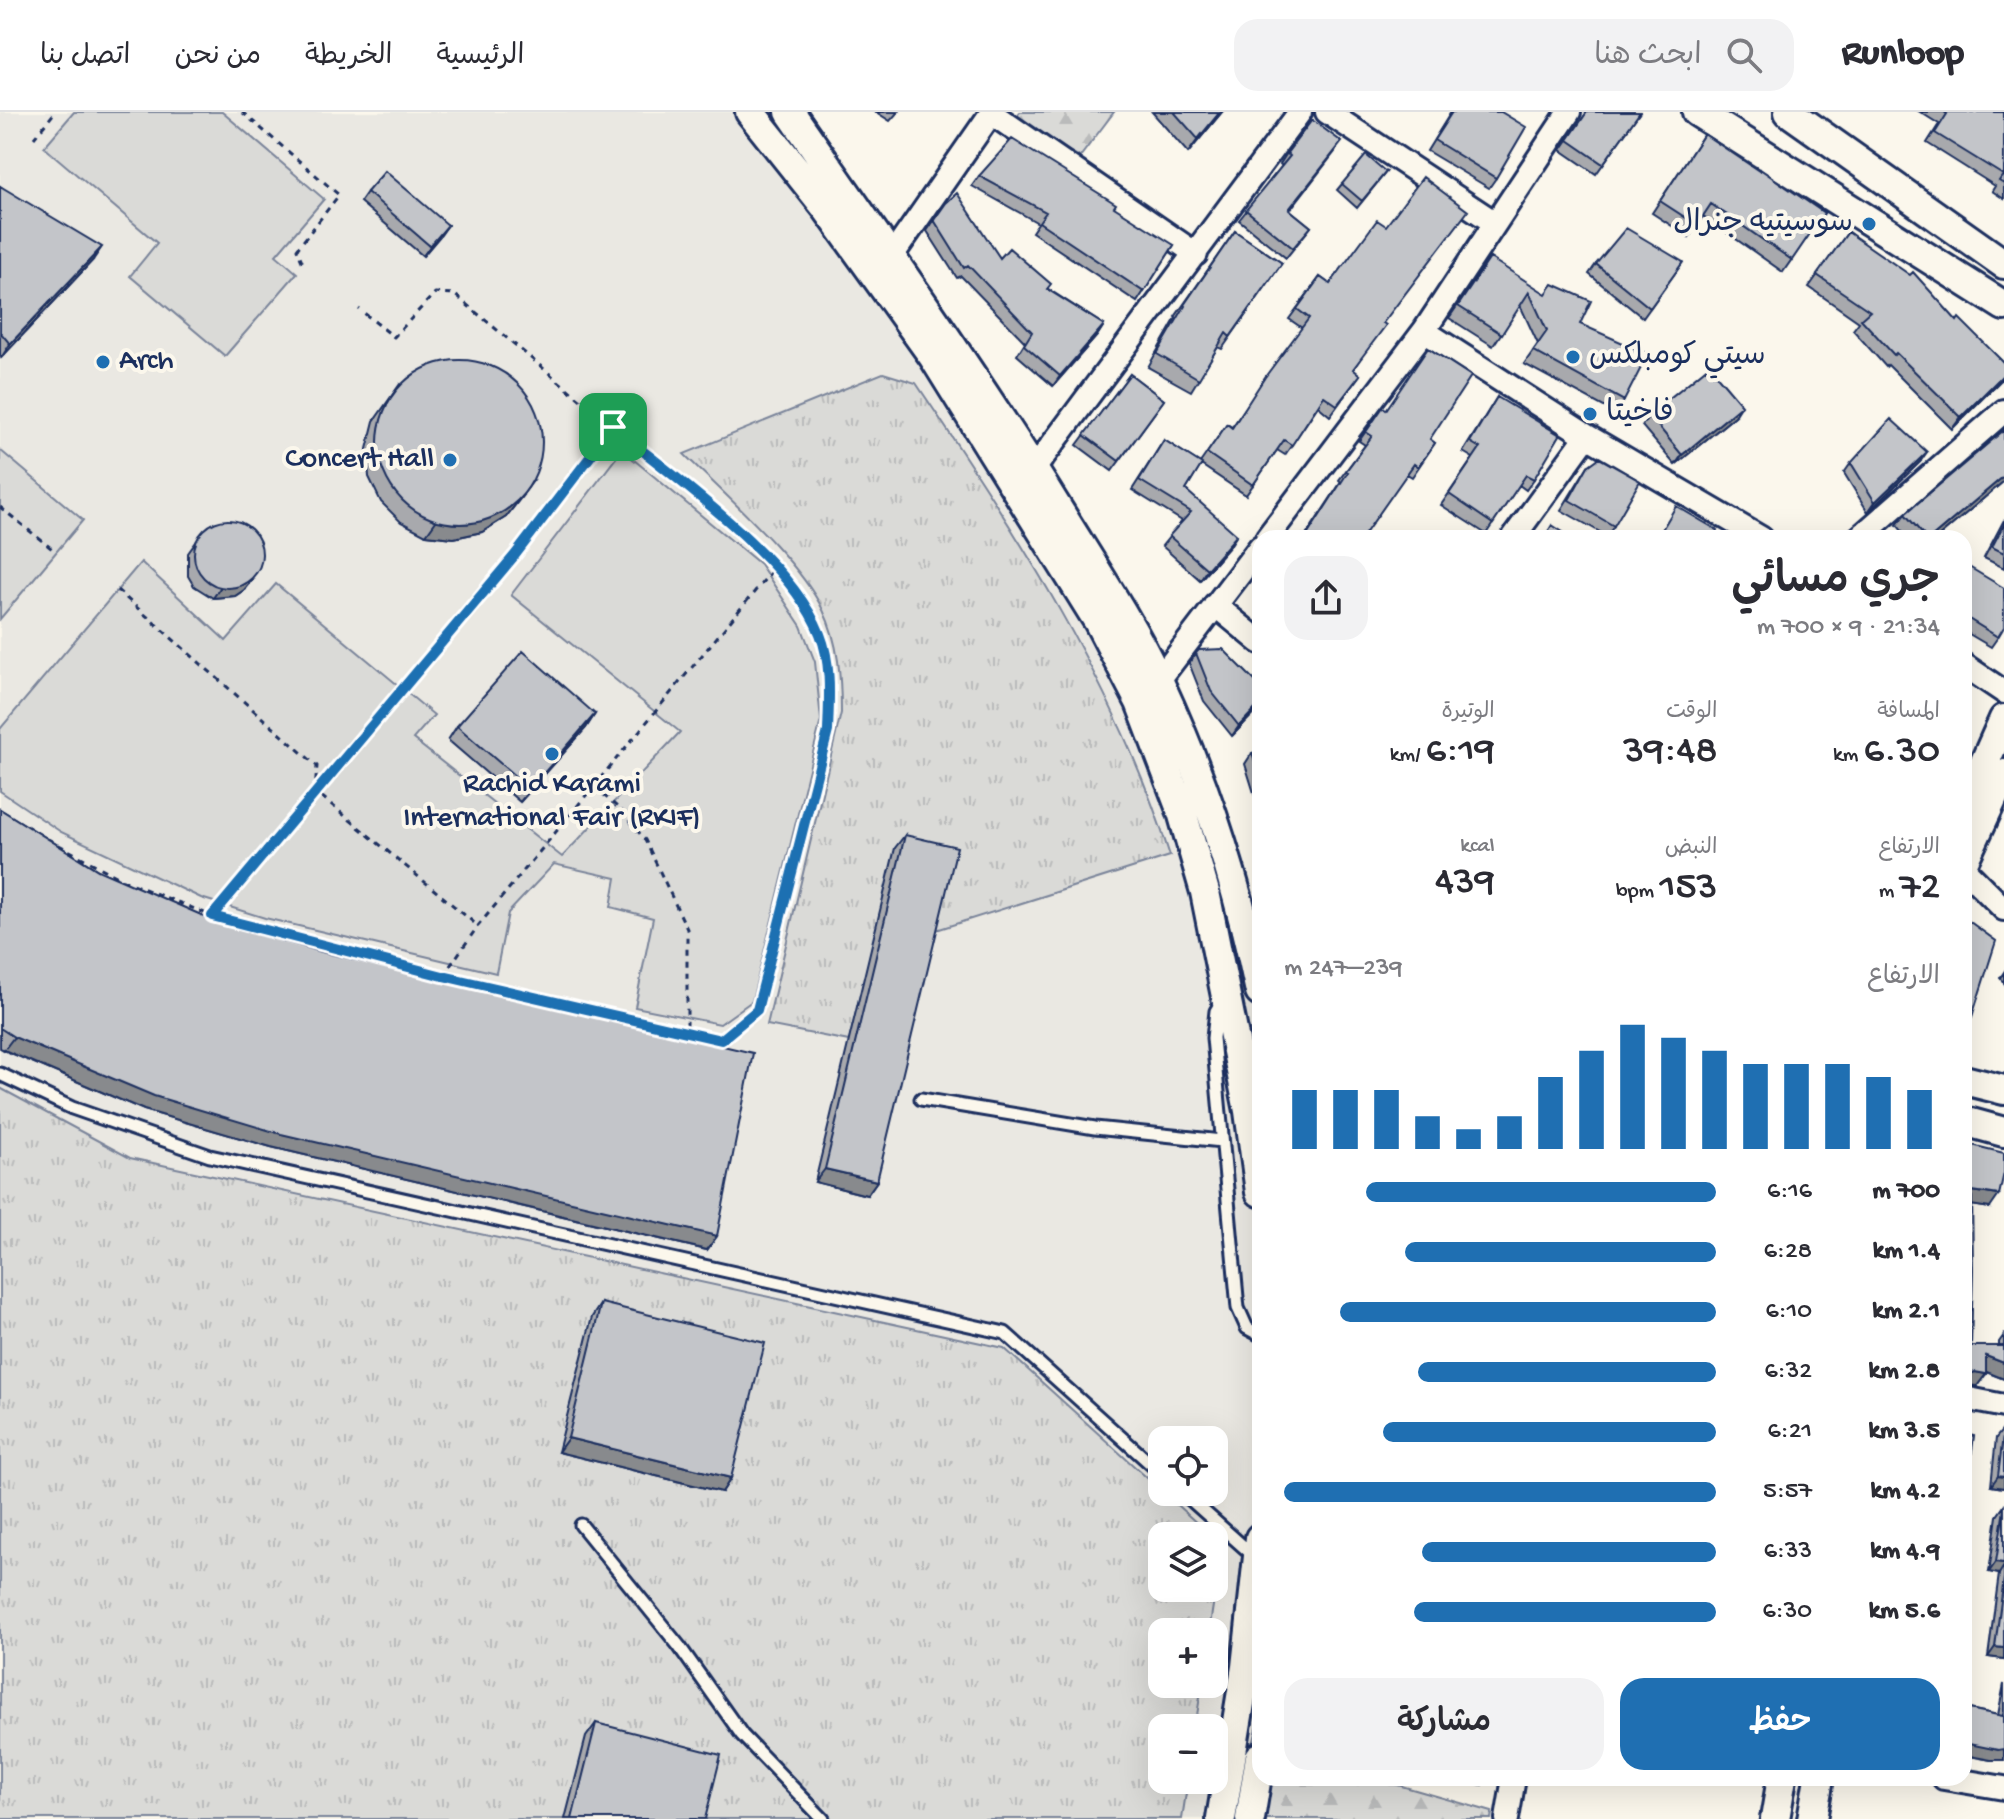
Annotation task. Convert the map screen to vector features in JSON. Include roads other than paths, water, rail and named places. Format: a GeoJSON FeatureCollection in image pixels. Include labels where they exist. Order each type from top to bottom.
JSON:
{"type":"FeatureCollection","features":[{"type":"Feature","properties":{"kind":"street"},"geometry":{"type":"LineString","coordinates":[[750,112],[828,210],[933,356],[1098,621],[1140,702],[1182,812],[1205,892],[1252,1133]]}},
{"type":"Feature","properties":{"kind":"street"},"geometry":{"type":"LineString","coordinates":[[790,112],[892,256],[1034,469],[1117,603],[1158,681],[1196,769],[1241,905],[1252,955]]}},
{"type":"Feature","properties":{"kind":"street"},"geometry":{"type":"LineString","coordinates":[[1034,469],[1300,112]]}},
{"type":"Feature","properties":{"kind":"street"},"geometry":{"type":"LineString","coordinates":[[1327,112],[1495,223]]}},
{"type":"Feature","properties":{"kind":"street"},"geometry":{"type":"LineString","coordinates":[[1273,530],[1424,331],[1569,112]]}},
{"type":"Feature","properties":{"kind":"street"},"geometry":{"type":"LineString","coordinates":[[1697,112],[2004,306]]}},
{"type":"Feature","properties":{"kind":"street"},"geometry":{"type":"LineString","coordinates":[[1789,112],[2004,264]]}},
{"type":"Feature","properties":{"kind":"street"},"geometry":{"type":"LineString","coordinates":[[892,256],[992,113],[1196,254]]}},
{"type":"Feature","properties":{"kind":"street"},"geometry":{"type":"LineString","coordinates":[[1957,276],[1977,247]]}},
{"type":"Feature","properties":{"kind":"street"},"geometry":{"type":"LineString","coordinates":[[1424,331],[1727,530]]}},
{"type":"Feature","properties":{"kind":"street"},"geometry":{"type":"LineString","coordinates":[[1868,530],[2004,411]]}},
{"type":"Feature","properties":{"kind":"street"},"geometry":{"type":"LineString","coordinates":[[1519,530],[1587,436]]}},
{"type":"Feature","properties":{"kind":"street"},"geometry":{"type":"LineString","coordinates":[[1158,681],[1252,557]]}},
{"type":"Feature","properties":{"kind":"street"},"geometry":{"type":"LineString","coordinates":[[1215,605],[1252,635]]}},
{"type":"Feature","properties":{"kind":"street"},"geometry":{"type":"LineString","coordinates":[[1972,670],[2004,692]]}},
{"type":"Feature","properties":{"kind":"street"},"geometry":{"type":"LineString","coordinates":[[1972,791],[2004,719]]}},
{"type":"Feature","properties":{"kind":"street"},"geometry":{"type":"LineString","coordinates":[[1972,843],[2004,774]]}},
{"type":"Feature","properties":{"kind":"street"},"geometry":{"type":"LineString","coordinates":[[1228,862],[1252,884]]}},
{"type":"Feature","properties":{"kind":"street"},"geometry":{"type":"LineString","coordinates":[[1972,877],[2004,909]]}},
{"type":"Feature","properties":{"kind":"street"},"geometry":{"type":"LineString","coordinates":[[1972,1082],[2004,1090]]}},
{"type":"Feature","properties":{"kind":"street"},"geometry":{"type":"LineString","coordinates":[[1972,1123],[2004,1132]]}},
{"type":"Feature","properties":{"kind":"street"},"geometry":{"type":"LineString","coordinates":[[1972,1400],[2004,1406]]}},
{"type":"Feature","properties":{"kind":"street"},"geometry":{"type":"LineString","coordinates":[[1221,1819],[1252,1673]]}},
{"type":"Feature","properties":{"kind":"street"},"geometry":{"type":"LineString","coordinates":[[1972,1783],[2004,1788]]}},
{"type":"Feature","properties":{"kind":"street"},"geometry":{"type":"LineString","coordinates":[[1250,1819],[1255,1786]]}},
{"type":"Feature","properties":{"kind":"street"},"geometry":{"type":"LineString","coordinates":[[1507,1819],[1512,1786]]}},
{"type":"Feature","properties":{"kind":"street"},"geometry":{"type":"LineString","coordinates":[[1775,1819],[1781,1786]]}},
{"type":"Feature","properties":{"kind":"street"},"geometry":{"type":"LineString","coordinates":[[1812,1819],[1818,1786]]}},
{"type":"Feature","properties":{"kind":"lane"},"geometry":{"type":"LineString","coordinates":[[1227,994],[1216,1011],[1213,1023],[1238,1308],[1247,1328],[1252,1331]]}},
{"type":"Feature","properties":{"kind":"lane"},"geometry":{"type":"LineString","coordinates":[[0,1074],[72,1108],[210,1156],[1005,1333],[1148,1461]]}},
{"type":"Feature","properties":{"kind":"lane"},"geometry":{"type":"LineString","coordinates":[[921,1099],[1095,1128],[1222,1141]]}},
{"type":"Feature","properties":{"kind":"lane"},"geometry":{"type":"LineString","coordinates":[[1201,1506],[1252,1544]]}},
{"type":"Feature","properties":{"kind":"lane"},"geometry":{"type":"LineString","coordinates":[[581,1525],[679,1646],[742,1735],[823,1819]]}},
{"type":"Feature","properties":{"kind":"place","name":"سوسيتيه جنرال"},"geometry":{"type":"Point","coordinates":[1869,224]}},
{"type":"Feature","properties":{"kind":"place","name":"سيتي كومبلكس"},"geometry":{"type":"Point","coordinates":[1573,357]}},
{"type":"Feature","properties":{"kind":"place","name":"Arch"},"geometry":{"type":"Point","coordinates":[103,362]}},
{"type":"Feature","properties":{"kind":"place","name":"فاخيتا"},"geometry":{"type":"Point","coordinates":[1590,414]}},
{"type":"Feature","properties":{"kind":"place","name":"Concert Hall"},"geometry":{"type":"Point","coordinates":[450,460]}},
{"type":"Feature","properties":{"kind":"place","name":"Rachid Karami International Fair (RKIF)"},"geometry":{"type":"Point","coordinates":[552,754]}}]}
